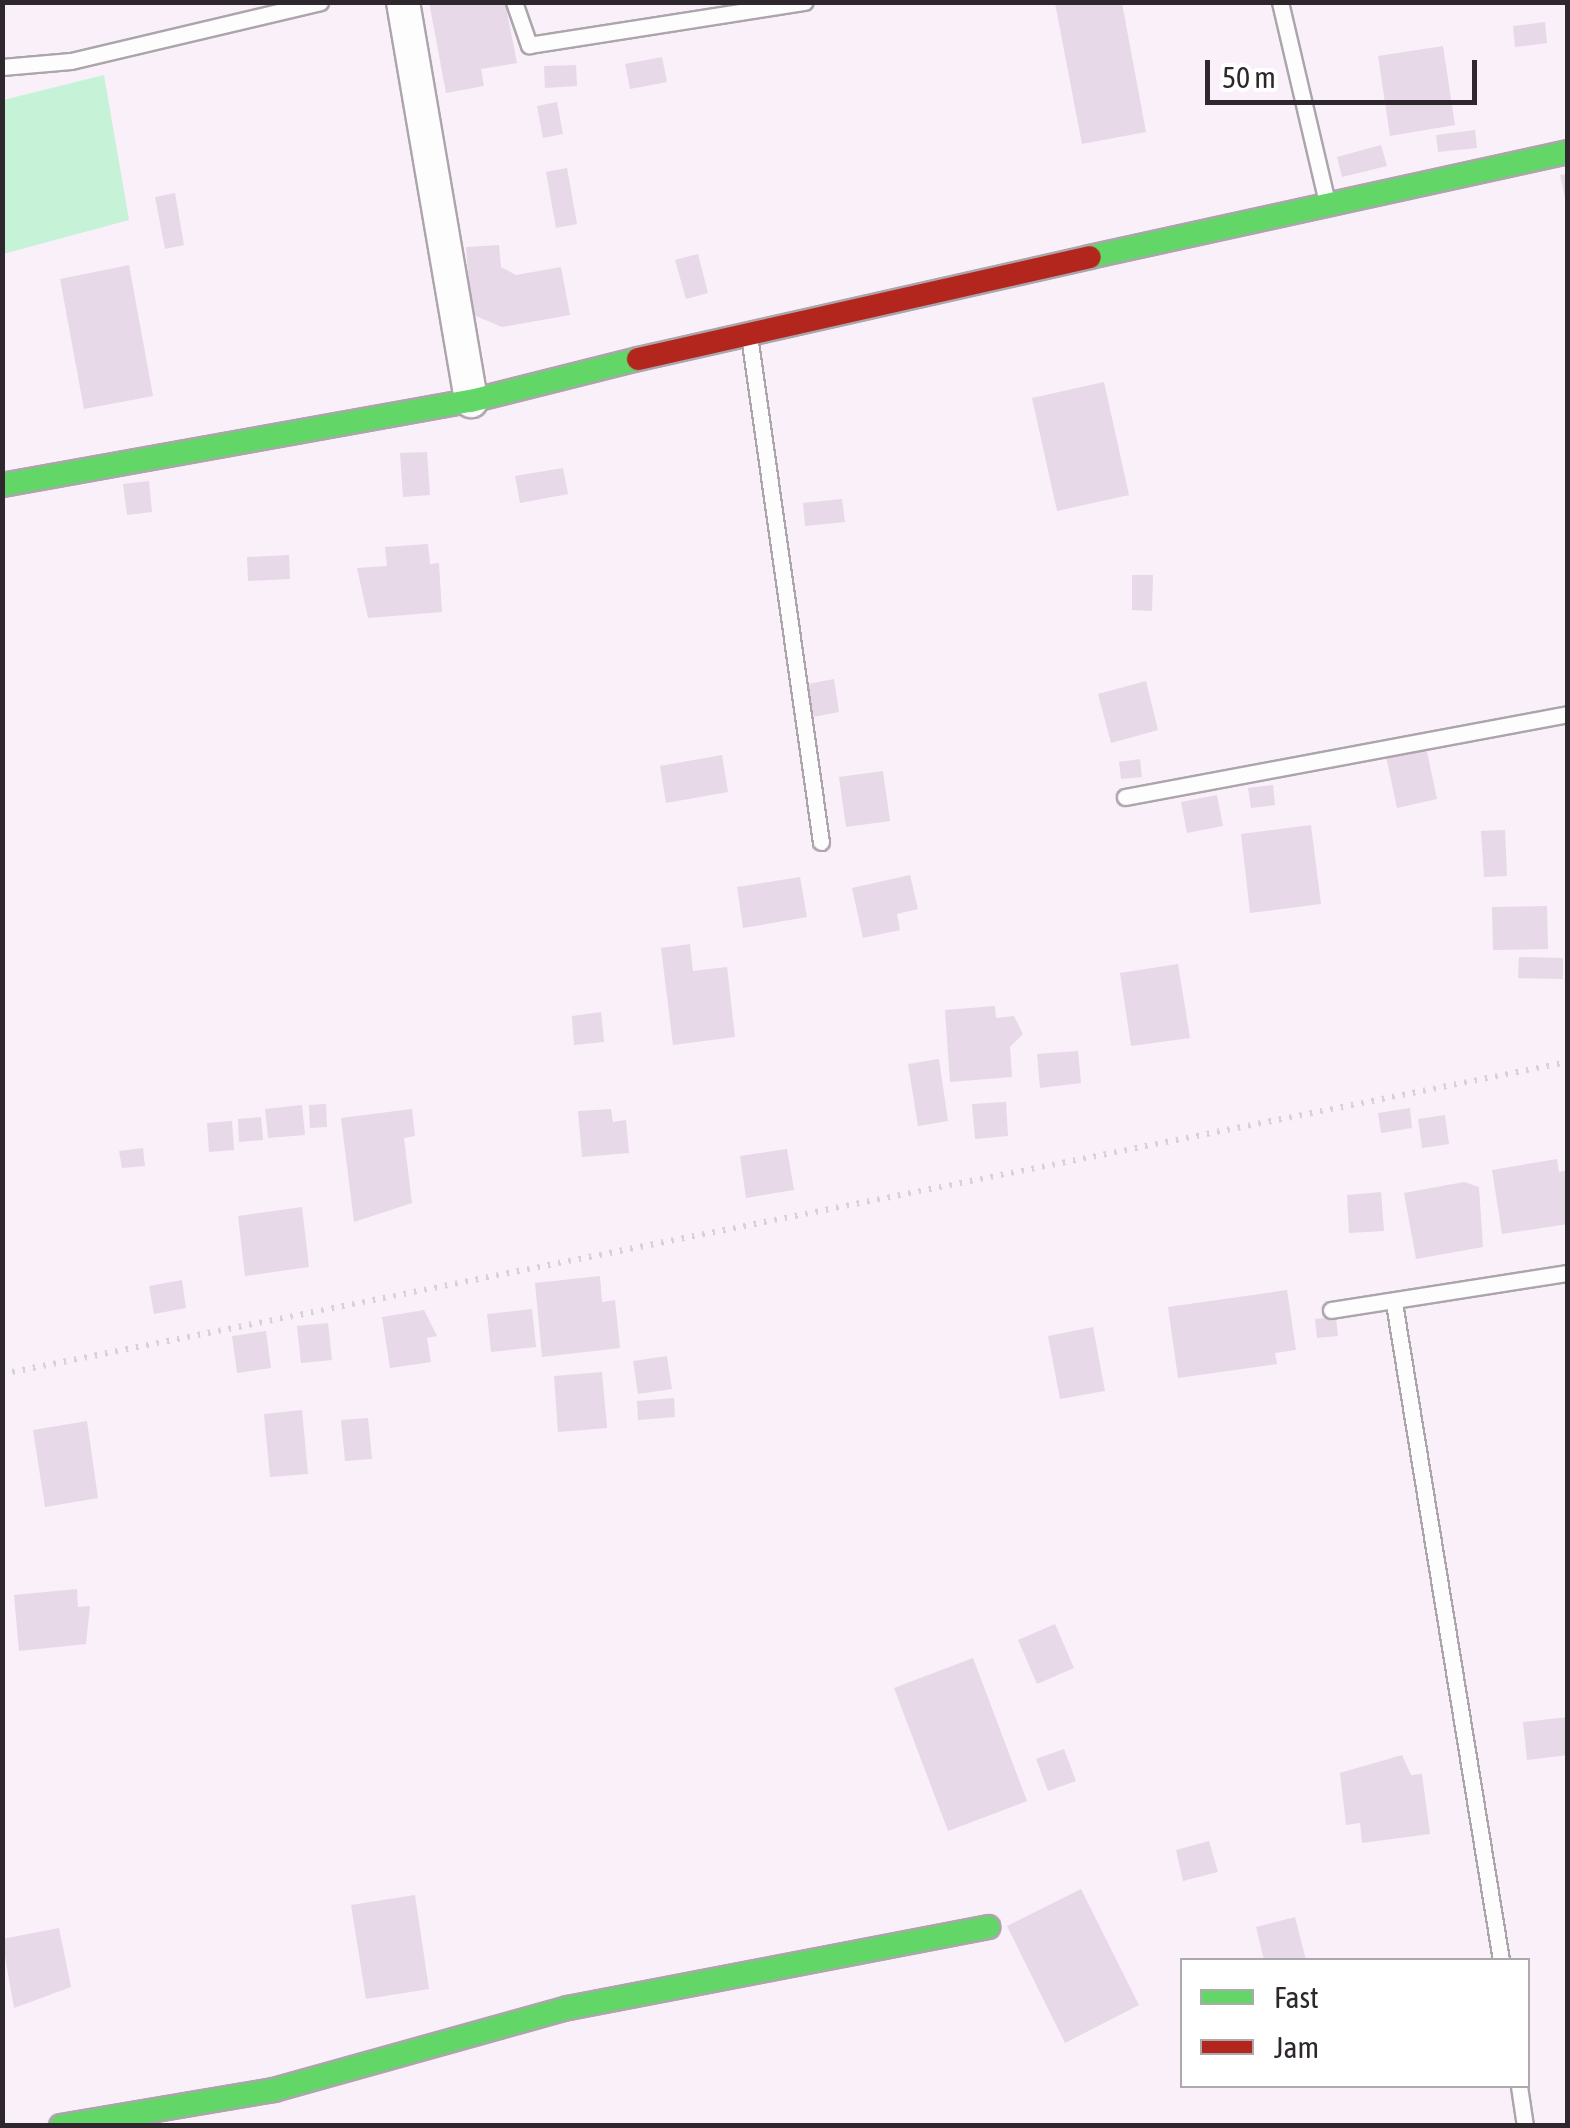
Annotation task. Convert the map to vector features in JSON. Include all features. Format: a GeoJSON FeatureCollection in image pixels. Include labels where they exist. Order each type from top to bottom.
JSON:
{"type":"FeatureCollection","features":[{"type":"Feature","properties":{"kind":"street"},"geometry":{"type":"LineString","coordinates":[[403,2],[471,402]]}},
{"type":"Feature","properties":{"kind":"street"},"geometry":{"type":"LineString","coordinates":[[2,485],[471,402],[748,330],[1568,152]]}},
{"type":"Feature","properties":{"kind":"street"},"geometry":{"type":"LineString","coordinates":[[61,2126],[274,2090],[568,2008],[988,1927]]}},
{"type":"Feature","properties":{"kind":"lane"},"geometry":{"type":"LineString","coordinates":[[2,67],[71,60],[320,2]]}},
{"type":"Feature","properties":{"kind":"lane"},"geometry":{"type":"LineString","coordinates":[[514,2],[530,44],[805,2]]}},
{"type":"Feature","properties":{"kind":"lane"},"geometry":{"type":"LineString","coordinates":[[1280,2],[1327,204]]}},
{"type":"Feature","properties":{"kind":"lane"},"geometry":{"type":"LineString","coordinates":[[748,330],[821,842]]}},
{"type":"Feature","properties":{"kind":"lane"},"geometry":{"type":"LineString","coordinates":[[1124,797],[1568,714]]}},
{"type":"Feature","properties":{"kind":"lane"},"geometry":{"type":"LineString","coordinates":[[1330,1310],[1568,1273]]}},
{"type":"Feature","properties":{"kind":"lane"},"geometry":{"type":"LineString","coordinates":[[1394,1303],[1501,1958]]}},
{"type":"Feature","properties":{"kind":"lane"},"geometry":{"type":"LineString","coordinates":[[1519,2088],[1525,2126]]}},
{"type":"Feature","properties":{"kind":"path"},"geometry":{"type":"LineString","coordinates":[[2,1374],[1568,1062]]}},
{"type":"Feature","properties":{"kind":"green space"},"geometry":{"type":"Polygon","coordinates":[[[104,75],[129,220],[3,254],[3,100],[104,75]]]}},
{"type":"Feature","properties":{"kind":"building"},"geometry":{"type":"Polygon","coordinates":[[[429,2],[505,2],[517,63],[481,69],[484,86],[446,93],[429,2]]]}},
{"type":"Feature","properties":{"kind":"building"},"geometry":{"type":"Polygon","coordinates":[[[1055,3],[1122,3],[1146,132],[1082,144],[1055,3]]]}},
{"type":"Feature","properties":{"kind":"building"},"geometry":{"type":"Polygon","coordinates":[[[1545,22],[1547,43],[1515,47],[1513,26],[1545,22]]]}},
{"type":"Feature","properties":{"kind":"building"},"geometry":{"type":"Polygon","coordinates":[[[1443,46],[1455,125],[1390,136],[1378,56],[1443,46]]]}},
{"type":"Feature","properties":{"kind":"building"},"geometry":{"type":"Polygon","coordinates":[[[662,57],[667,82],[630,89],[625,64],[662,57]]]}},
{"type":"Feature","properties":{"kind":"building"},"geometry":{"type":"Polygon","coordinates":[[[576,65],[577,86],[545,88],[544,66],[576,65]]]}},
{"type":"Feature","properties":{"kind":"building"},"geometry":{"type":"Polygon","coordinates":[[[557,102],[563,134],[543,138],[537,106],[557,102]]]}},
{"type":"Feature","properties":{"kind":"building"},"geometry":{"type":"Polygon","coordinates":[[[1475,130],[1477,148],[1438,152],[1436,135],[1475,130]]]}},
{"type":"Feature","properties":{"kind":"building"},"geometry":{"type":"Polygon","coordinates":[[[1381,145],[1387,166],[1342,177],[1337,157],[1381,145]]]}},
{"type":"Feature","properties":{"kind":"building"},"geometry":{"type":"Polygon","coordinates":[[[567,168],[577,224],[556,228],[546,172],[567,168]]]}},
{"type":"Feature","properties":{"kind":"building"},"geometry":{"type":"Polygon","coordinates":[[[1568,174],[1568,202],[1566,202],[1560,175],[1568,174]]]}},
{"type":"Feature","properties":{"kind":"building"},"geometry":{"type":"Polygon","coordinates":[[[175,193],[184,245],[165,249],[155,197],[175,193]]]}},
{"type":"Feature","properties":{"kind":"building"},"geometry":{"type":"Polygon","coordinates":[[[499,245],[501,267],[516,275],[561,267],[570,315],[502,327],[471,314],[466,247],[499,245]]]}},
{"type":"Feature","properties":{"kind":"building"},"geometry":{"type":"Polygon","coordinates":[[[698,254],[708,293],[686,299],[675,260],[698,254]]]}},
{"type":"Feature","properties":{"kind":"building"},"geometry":{"type":"Polygon","coordinates":[[[129,265],[153,396],[84,409],[60,279],[129,265]]]}},
{"type":"Feature","properties":{"kind":"building"},"geometry":{"type":"Polygon","coordinates":[[[1104,382],[1129,495],[1057,511],[1032,398],[1104,382]]]}},
{"type":"Feature","properties":{"kind":"building"},"geometry":{"type":"Polygon","coordinates":[[[427,452],[430,495],[403,497],[400,453],[427,452]]]}},
{"type":"Feature","properties":{"kind":"building"},"geometry":{"type":"Polygon","coordinates":[[[563,468],[568,494],[520,503],[515,476],[563,468]]]}},
{"type":"Feature","properties":{"kind":"building"},"geometry":{"type":"Polygon","coordinates":[[[149,481],[152,512],[127,515],[123,484],[149,481]]]}},
{"type":"Feature","properties":{"kind":"building"},"geometry":{"type":"Polygon","coordinates":[[[842,499],[845,522],[805,526],[803,503],[842,499]]]}},
{"type":"Feature","properties":{"kind":"building"},"geometry":{"type":"Polygon","coordinates":[[[428,544],[430,564],[439,563],[442,612],[368,618],[357,568],[387,566],[385,547],[428,544]]]}},
{"type":"Feature","properties":{"kind":"building"},"geometry":{"type":"Polygon","coordinates":[[[289,555],[290,579],[248,581],[247,557],[289,555]]]}},
{"type":"Feature","properties":{"kind":"building"},"geometry":{"type":"Polygon","coordinates":[[[1132,575],[1153,575],[1152,611],[1132,610],[1132,575]]]}},
{"type":"Feature","properties":{"kind":"building"},"geometry":{"type":"Polygon","coordinates":[[[834,679],[839,712],[813,717],[808,684],[834,679]]]}},
{"type":"Feature","properties":{"kind":"building"},"geometry":{"type":"Polygon","coordinates":[[[1146,681],[1158,730],[1111,743],[1098,694],[1146,681]]]}},
{"type":"Feature","properties":{"kind":"building"},"geometry":{"type":"Polygon","coordinates":[[[1426,747],[1437,799],[1397,808],[1386,756],[1426,747]]]}},
{"type":"Feature","properties":{"kind":"building"},"geometry":{"type":"Polygon","coordinates":[[[722,755],[728,792],[666,803],[660,766],[722,755]]]}},
{"type":"Feature","properties":{"kind":"building"},"geometry":{"type":"Polygon","coordinates":[[[1140,759],[1142,777],[1121,779],[1119,762],[1140,759]]]}},
{"type":"Feature","properties":{"kind":"building"},"geometry":{"type":"Polygon","coordinates":[[[883,771],[890,821],[846,827],[839,777],[883,771]]]}},
{"type":"Feature","properties":{"kind":"building"},"geometry":{"type":"Polygon","coordinates":[[[1273,785],[1275,805],[1251,808],[1248,788],[1273,785]]]}},
{"type":"Feature","properties":{"kind":"building"},"geometry":{"type":"Polygon","coordinates":[[[1217,795],[1223,826],[1187,833],[1181,802],[1217,795]]]}},
{"type":"Feature","properties":{"kind":"building"},"geometry":{"type":"Polygon","coordinates":[[[1311,825],[1321,904],[1250,913],[1241,834],[1311,825]]]}},
{"type":"Feature","properties":{"kind":"building"},"geometry":{"type":"Polygon","coordinates":[[[1505,830],[1507,876],[1484,877],[1481,831],[1505,830]]]}},
{"type":"Feature","properties":{"kind":"building"},"geometry":{"type":"Polygon","coordinates":[[[910,875],[918,909],[897,914],[900,930],[863,938],[852,888],[910,875]]]}},
{"type":"Feature","properties":{"kind":"building"},"geometry":{"type":"Polygon","coordinates":[[[800,877],[807,917],[743,928],[737,887],[800,877]]]}},
{"type":"Feature","properties":{"kind":"building"},"geometry":{"type":"Polygon","coordinates":[[[1547,906],[1548,949],[1493,950],[1492,907],[1547,906]]]}},
{"type":"Feature","properties":{"kind":"building"},"geometry":{"type":"Polygon","coordinates":[[[690,944],[693,971],[727,967],[735,1037],[673,1045],[661,948],[690,944]]]}},
{"type":"Feature","properties":{"kind":"building"},"geometry":{"type":"Polygon","coordinates":[[[1519,957],[1563,958],[1563,979],[1518,978],[1519,957]]]}},
{"type":"Feature","properties":{"kind":"building"},"geometry":{"type":"Polygon","coordinates":[[[1178,964],[1190,1038],[1131,1046],[1120,973],[1178,964]]]}},
{"type":"Feature","properties":{"kind":"building"},"geometry":{"type":"Polygon","coordinates":[[[995,1006],[996,1018],[1014,1016],[1023,1034],[1010,1047],[1012,1077],[950,1082],[945,1010],[995,1006]]]}},
{"type":"Feature","properties":{"kind":"building"},"geometry":{"type":"Polygon","coordinates":[[[601,1012],[604,1042],[574,1045],[572,1016],[601,1012]]]}},
{"type":"Feature","properties":{"kind":"building"},"geometry":{"type":"Polygon","coordinates":[[[1078,1051],[1081,1083],[1040,1088],[1037,1054],[1078,1051]]]}},
{"type":"Feature","properties":{"kind":"building"},"geometry":{"type":"Polygon","coordinates":[[[939,1059],[948,1121],[918,1126],[908,1064],[939,1059]]]}},
{"type":"Feature","properties":{"kind":"building"},"geometry":{"type":"Polygon","coordinates":[[[1006,1102],[1008,1136],[975,1139],[972,1104],[1006,1102]]]}},
{"type":"Feature","properties":{"kind":"building"},"geometry":{"type":"Polygon","coordinates":[[[326,1104],[327,1127],[310,1128],[309,1105],[326,1104]]]}},
{"type":"Feature","properties":{"kind":"building"},"geometry":{"type":"Polygon","coordinates":[[[302,1105],[305,1135],[268,1138],[265,1109],[302,1105]]]}},
{"type":"Feature","properties":{"kind":"building"},"geometry":{"type":"Polygon","coordinates":[[[1410,1108],[1412,1128],[1381,1133],[1378,1113],[1410,1108]]]}},
{"type":"Feature","properties":{"kind":"building"},"geometry":{"type":"Polygon","coordinates":[[[412,1109],[415,1136],[404,1138],[412,1203],[354,1222],[341,1118],[412,1109]]]}},
{"type":"Feature","properties":{"kind":"building"},"geometry":{"type":"Polygon","coordinates":[[[611,1109],[613,1122],[626,1120],[629,1153],[582,1157],[578,1111],[611,1109]]]}},
{"type":"Feature","properties":{"kind":"building"},"geometry":{"type":"Polygon","coordinates":[[[1445,1115],[1449,1144],[1422,1148],[1418,1119],[1445,1115]]]}},
{"type":"Feature","properties":{"kind":"building"},"geometry":{"type":"Polygon","coordinates":[[[261,1117],[263,1140],[239,1142],[238,1119],[261,1117]]]}},
{"type":"Feature","properties":{"kind":"building"},"geometry":{"type":"Polygon","coordinates":[[[232,1121],[234,1150],[209,1152],[207,1123],[232,1121]]]}},
{"type":"Feature","properties":{"kind":"building"},"geometry":{"type":"Polygon","coordinates":[[[143,1148],[145,1166],[122,1168],[119,1151],[143,1148]]]}},
{"type":"Feature","properties":{"kind":"building"},"geometry":{"type":"Polygon","coordinates":[[[787,1149],[794,1190],[746,1198],[740,1156],[787,1149]]]}},
{"type":"Feature","properties":{"kind":"building"},"geometry":{"type":"Polygon","coordinates":[[[1557,1159],[1559,1172],[1568,1170],[1568,1224],[1502,1234],[1492,1170],[1557,1159]]]}},
{"type":"Feature","properties":{"kind":"building"},"geometry":{"type":"Polygon","coordinates":[[[1464,1182],[1479,1187],[1483,1247],[1416,1259],[1404,1193],[1464,1182]]]}},
{"type":"Feature","properties":{"kind":"building"},"geometry":{"type":"Polygon","coordinates":[[[1381,1192],[1384,1231],[1349,1233],[1347,1195],[1381,1192]]]}},
{"type":"Feature","properties":{"kind":"building"},"geometry":{"type":"Polygon","coordinates":[[[302,1207],[309,1267],[245,1276],[238,1216],[302,1207]]]}},
{"type":"Feature","properties":{"kind":"building"},"geometry":{"type":"Polygon","coordinates":[[[600,1276],[602,1302],[615,1300],[620,1348],[542,1357],[535,1283],[600,1276]]]}},
{"type":"Feature","properties":{"kind":"building"},"geometry":{"type":"Polygon","coordinates":[[[182,1280],[186,1308],[154,1314],[149,1286],[182,1280]]]}},
{"type":"Feature","properties":{"kind":"building"},"geometry":{"type":"Polygon","coordinates":[[[1287,1290],[1296,1350],[1275,1353],[1277,1364],[1178,1378],[1168,1307],[1287,1290]]]}},
{"type":"Feature","properties":{"kind":"building"},"geometry":{"type":"Polygon","coordinates":[[[532,1309],[536,1347],[491,1352],[487,1314],[532,1309]]]}},
{"type":"Feature","properties":{"kind":"building"},"geometry":{"type":"Polygon","coordinates":[[[424,1310],[437,1336],[427,1338],[431,1362],[390,1368],[382,1317],[424,1310]]]}},
{"type":"Feature","properties":{"kind":"building"},"geometry":{"type":"Polygon","coordinates":[[[1336,1317],[1338,1336],[1317,1338],[1315,1319],[1336,1317]]]}},
{"type":"Feature","properties":{"kind":"building"},"geometry":{"type":"Polygon","coordinates":[[[328,1323],[332,1360],[301,1363],[297,1326],[328,1323]]]}},
{"type":"Feature","properties":{"kind":"building"},"geometry":{"type":"Polygon","coordinates":[[[1093,1327],[1105,1391],[1060,1399],[1048,1336],[1093,1327]]]}},
{"type":"Feature","properties":{"kind":"building"},"geometry":{"type":"Polygon","coordinates":[[[266,1331],[271,1368],[237,1373],[232,1336],[266,1331]]]}},
{"type":"Feature","properties":{"kind":"building"},"geometry":{"type":"Polygon","coordinates":[[[667,1356],[672,1389],[638,1394],[633,1361],[667,1356]]]}},
{"type":"Feature","properties":{"kind":"building"},"geometry":{"type":"Polygon","coordinates":[[[602,1372],[607,1428],[558,1432],[554,1376],[602,1372]]]}},
{"type":"Feature","properties":{"kind":"building"},"geometry":{"type":"Polygon","coordinates":[[[674,1398],[675,1417],[638,1420],[637,1401],[674,1398]]]}},
{"type":"Feature","properties":{"kind":"building"},"geometry":{"type":"Polygon","coordinates":[[[302,1410],[308,1474],[270,1477],[264,1414],[302,1410]]]}},
{"type":"Feature","properties":{"kind":"building"},"geometry":{"type":"Polygon","coordinates":[[[368,1418],[372,1459],[345,1461],[341,1420],[368,1418]]]}},
{"type":"Feature","properties":{"kind":"building"},"geometry":{"type":"Polygon","coordinates":[[[87,1421],[98,1498],[45,1507],[33,1430],[87,1421]]]}},
{"type":"Feature","properties":{"kind":"building"},"geometry":{"type":"Polygon","coordinates":[[[77,1589],[78,1607],[90,1606],[86,1644],[19,1651],[14,1595],[77,1589]]]}},
{"type":"Feature","properties":{"kind":"building"},"geometry":{"type":"Polygon","coordinates":[[[1055,1624],[1074,1668],[1037,1684],[1018,1640],[1055,1624]]]}},
{"type":"Feature","properties":{"kind":"building"},"geometry":{"type":"Polygon","coordinates":[[[973,1658],[1027,1801],[948,1831],[894,1688],[973,1658]]]}},
{"type":"Feature","properties":{"kind":"building"},"geometry":{"type":"Polygon","coordinates":[[[1568,1717],[1568,1755],[1527,1760],[1523,1722],[1568,1717]]]}},
{"type":"Feature","properties":{"kind":"building"},"geometry":{"type":"Polygon","coordinates":[[[1064,1749],[1076,1781],[1048,1791],[1036,1759],[1064,1749]]]}},
{"type":"Feature","properties":{"kind":"building"},"geometry":{"type":"Polygon","coordinates":[[[1402,1755],[1411,1775],[1422,1774],[1430,1834],[1362,1843],[1360,1823],[1346,1825],[1340,1773],[1402,1755]]]}},
{"type":"Feature","properties":{"kind":"building"},"geometry":{"type":"Polygon","coordinates":[[[1209,1841],[1218,1872],[1183,1881],[1176,1850],[1209,1841]]]}},
{"type":"Feature","properties":{"kind":"building"},"geometry":{"type":"Polygon","coordinates":[[[1081,1889],[1139,2005],[1065,2043],[1007,1926],[1081,1889]]]}},
{"type":"Feature","properties":{"kind":"building"},"geometry":{"type":"Polygon","coordinates":[[[415,1895],[429,1989],[366,1999],[351,1905],[415,1895]]]}},
{"type":"Feature","properties":{"kind":"building"},"geometry":{"type":"Polygon","coordinates":[[[1295,1917],[1305,1958],[1264,1958],[1256,1927],[1295,1917]]]}},
{"type":"Feature","properties":{"kind":"building"},"geometry":{"type":"Polygon","coordinates":[[[59,1928],[71,1987],[14,2008],[2,1939],[59,1928]]]}},
{"type":"Feature","properties":{"kind":"traffic: fast"},"geometry":{"type":"LineString","coordinates":[[1090,257],[1568,152]]}},
{"type":"Feature","properties":{"kind":"traffic: fast"},"geometry":{"type":"LineString","coordinates":[[2,485],[471,401],[638,359]]}},
{"type":"Feature","properties":{"kind":"traffic: fast"},"geometry":{"type":"LineString","coordinates":[[61,2126],[274,2090],[568,2008],[988,1927]]}},
{"type":"Feature","properties":{"kind":"traffic: jam"},"geometry":{"type":"LineString","coordinates":[[638,359],[1090,257]]}}]}
